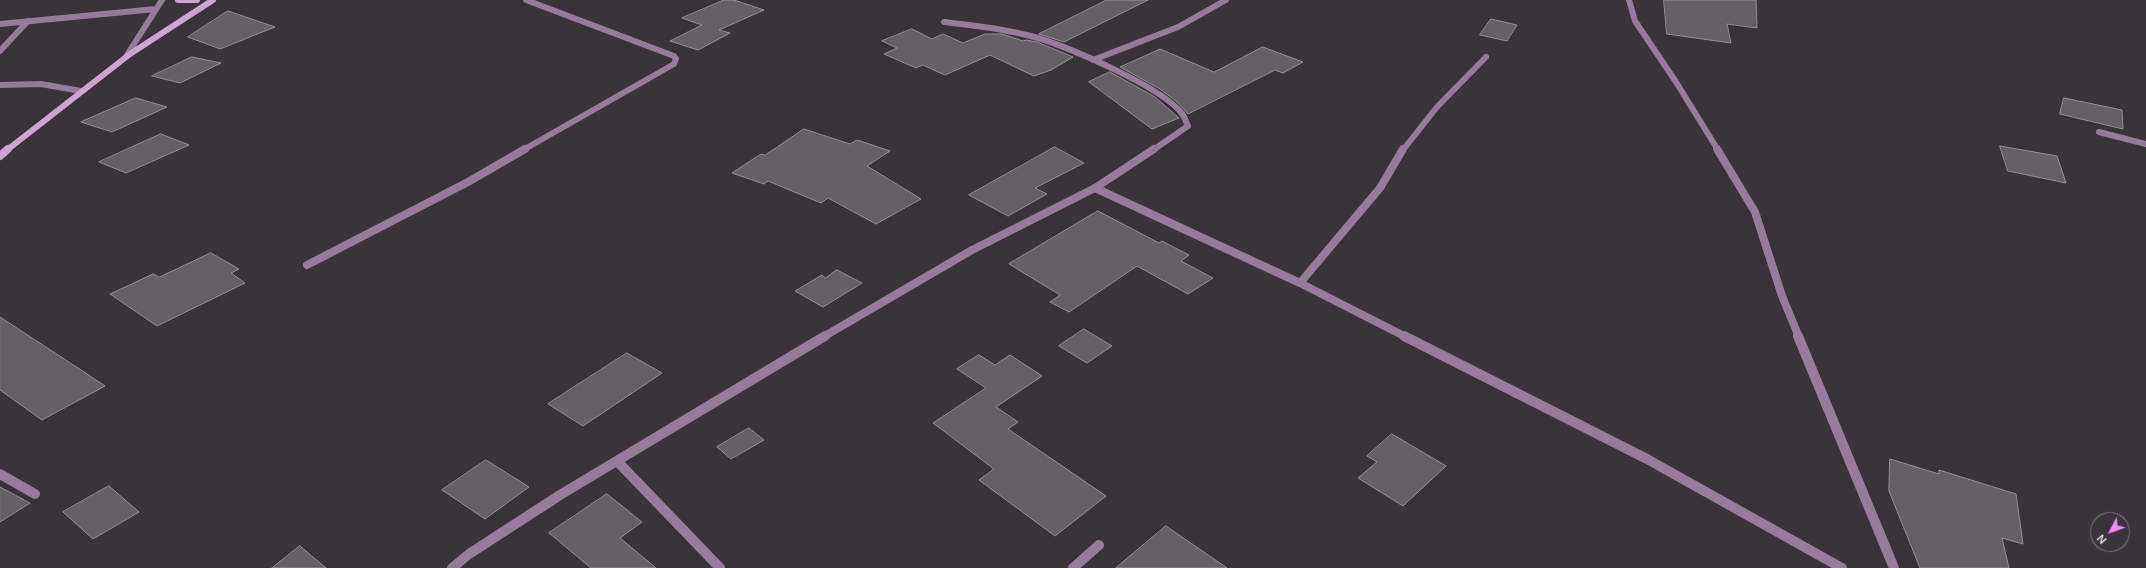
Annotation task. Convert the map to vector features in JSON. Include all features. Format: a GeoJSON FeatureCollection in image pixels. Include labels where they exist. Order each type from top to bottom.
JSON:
{"type":"FeatureCollection","features":[{"type":"Feature","properties":{"kind":"main road"},"geometry":{"type":"LineString","coordinates":[[178,0],[197,0]]}},
{"type":"Feature","properties":{"kind":"main road"},"geometry":{"type":"LineString","coordinates":[[0,156],[127,55],[170,25],[213,0]]}},
{"type":"Feature","properties":{"kind":"street"},"geometry":{"type":"LineString","coordinates":[[127,55],[162,0]]}},
{"type":"Feature","properties":{"kind":"street"},"geometry":{"type":"LineString","coordinates":[[307,265],[468,182],[674,64],[676,59],[674,56],[526,0]]}},
{"type":"Feature","properties":{"kind":"street"},"geometry":{"type":"LineString","coordinates":[[1093,60],[1168,30],[1212,10],[1226,0]]}},
{"type":"Feature","properties":{"kind":"street"},"geometry":{"type":"LineString","coordinates":[[1629,0],[1635,21],[1676,82],[1755,212],[1782,296],[1894,568]]}},
{"type":"Feature","properties":{"kind":"street"},"geometry":{"type":"LineString","coordinates":[[0,24],[156,9]]}},
{"type":"Feature","properties":{"kind":"street"},"geometry":{"type":"LineString","coordinates":[[0,51],[28,21]]}},
{"type":"Feature","properties":{"kind":"street"},"geometry":{"type":"LineString","coordinates":[[452,568],[469,554],[617,460],[972,250],[1095,188],[1183,131],[1188,126],[1188,119],[1183,112],[1153,90],[1093,60],[1039,39],[988,27],[944,22]]}},
{"type":"Feature","properties":{"kind":"street"},"geometry":{"type":"LineString","coordinates":[[1300,283],[1380,188],[1407,143],[1437,107],[1486,57]]}},
{"type":"Feature","properties":{"kind":"street"},"geometry":{"type":"LineString","coordinates":[[0,85],[59,85],[81,91]]}},
{"type":"Feature","properties":{"kind":"street"},"geometry":{"type":"LineString","coordinates":[[2099,132],[2146,144]]}},
{"type":"Feature","properties":{"kind":"street"},"geometry":{"type":"LineString","coordinates":[[1095,188],[1300,283],[1647,459],[1842,568]]}},
{"type":"Feature","properties":{"kind":"street"},"geometry":{"type":"LineString","coordinates":[[617,460],[720,568]]}},
{"type":"Feature","properties":{"kind":"street"},"geometry":{"type":"LineString","coordinates":[[0,474],[35,494]]}},
{"type":"Feature","properties":{"kind":"street"},"geometry":{"type":"LineString","coordinates":[[1073,568],[1099,545]]}},
{"type":"Feature","properties":{"kind":"building"},"geometry":{"type":"Polygon","coordinates":[[[724,0],[734,0],[764,10],[719,30],[730,33],[698,50],[670,41],[702,25],[682,18],[724,0]]]}},
{"type":"Feature","properties":{"kind":"building"},"geometry":{"type":"Polygon","coordinates":[[[1107,0],[1148,0],[1064,42],[1039,34],[1107,0]]]}},
{"type":"Feature","properties":{"kind":"building"},"geometry":{"type":"Polygon","coordinates":[[[1664,0],[1756,0],[1757,28],[1727,24],[1731,43],[1667,34],[1664,0]]]}},
{"type":"Feature","properties":{"kind":"building"},"geometry":{"type":"Polygon","coordinates":[[[228,11],[275,27],[220,49],[188,37],[228,11]]]}},
{"type":"Feature","properties":{"kind":"building"},"geometry":{"type":"Polygon","coordinates":[[[1491,19],[1517,25],[1507,41],[1480,35],[1491,19]]]}},
{"type":"Feature","properties":{"kind":"building"},"geometry":{"type":"Polygon","coordinates":[[[912,29],[932,39],[943,34],[963,43],[985,34],[1002,34],[1023,41],[1026,40],[1037,42],[1073,57],[1051,70],[1034,76],[990,55],[945,75],[923,65],[916,68],[884,54],[897,48],[882,41],[912,29]]]}},
{"type":"Feature","properties":{"kind":"building"},"geometry":{"type":"Polygon","coordinates":[[[1263,47],[1303,62],[1283,73],[1275,70],[1188,114],[1176,101],[1160,89],[1120,67],[1160,49],[1214,72],[1263,47]]]}},
{"type":"Feature","properties":{"kind":"building"},"geometry":{"type":"Polygon","coordinates":[[[192,57],[221,63],[180,83],[152,76],[192,57]]]}},
{"type":"Feature","properties":{"kind":"building"},"geometry":{"type":"Polygon","coordinates":[[[1110,72],[1155,97],[1179,118],[1152,129],[1089,82],[1110,72]]]}},
{"type":"Feature","properties":{"kind":"building"},"geometry":{"type":"Polygon","coordinates":[[[136,98],[167,107],[112,132],[81,122],[136,98]]]}},
{"type":"Feature","properties":{"kind":"building"},"geometry":{"type":"Polygon","coordinates":[[[2064,98],[2122,110],[2123,129],[2060,114],[2064,98]]]}},
{"type":"Feature","properties":{"kind":"building"},"geometry":{"type":"Polygon","coordinates":[[[804,129],[850,144],[857,140],[890,151],[867,166],[921,199],[876,224],[828,198],[821,203],[768,181],[764,184],[732,173],[761,154],[765,155],[804,129]]]}},
{"type":"Feature","properties":{"kind":"building"},"geometry":{"type":"Polygon","coordinates":[[[161,134],[189,145],[126,173],[99,162],[161,134]]]}},
{"type":"Feature","properties":{"kind":"building"},"geometry":{"type":"Polygon","coordinates":[[[2000,146],[2057,156],[2066,183],[2008,171],[2000,146]]]}},
{"type":"Feature","properties":{"kind":"building"},"geometry":{"type":"Polygon","coordinates":[[[1055,147],[1084,163],[1035,188],[1047,194],[1008,216],[969,195],[1055,147]]]}},
{"type":"Feature","properties":{"kind":"building"},"geometry":{"type":"Polygon","coordinates":[[[1098,211],[1159,243],[1162,241],[1189,255],[1181,261],[1213,278],[1188,294],[1137,266],[1069,312],[1050,302],[1060,295],[1009,264],[1098,211]]]}},
{"type":"Feature","properties":{"kind":"building"},"geometry":{"type":"Polygon","coordinates":[[[211,253],[239,269],[231,273],[245,283],[157,326],[110,294],[153,274],[159,277],[211,253]]]}},
{"type":"Feature","properties":{"kind":"building"},"geometry":{"type":"Polygon","coordinates":[[[837,270],[862,283],[823,307],[795,291],[822,275],[825,278],[837,270]]]}},
{"type":"Feature","properties":{"kind":"building"},"geometry":{"type":"Polygon","coordinates":[[[0,317],[105,386],[42,420],[0,390],[0,317]]]}},
{"type":"Feature","properties":{"kind":"building"},"geometry":{"type":"Polygon","coordinates":[[[1084,329],[1112,346],[1087,363],[1059,346],[1084,329]]]}},
{"type":"Feature","properties":{"kind":"building"},"geometry":{"type":"Polygon","coordinates":[[[627,353],[662,373],[583,426],[548,404],[627,353]]]}},
{"type":"Feature","properties":{"kind":"building"},"geometry":{"type":"Polygon","coordinates":[[[979,355],[995,365],[1010,355],[1042,376],[996,407],[1018,422],[1008,429],[1106,496],[1055,536],[979,480],[994,469],[933,423],[986,388],[957,369],[979,355]]]}},
{"type":"Feature","properties":{"kind":"building"},"geometry":{"type":"Polygon","coordinates":[[[749,428],[764,440],[731,459],[717,447],[749,428]]]}},
{"type":"Feature","properties":{"kind":"building"},"geometry":{"type":"Polygon","coordinates":[[[1392,434],[1446,466],[1403,506],[1358,478],[1377,462],[1367,456],[1392,434]]]}},
{"type":"Feature","properties":{"kind":"building"},"geometry":{"type":"Polygon","coordinates":[[[1890,459],[1939,474],[1939,470],[2016,494],[2023,544],[2002,538],[2009,568],[1920,568],[1889,491],[1890,459]]]}},
{"type":"Feature","properties":{"kind":"building"},"geometry":{"type":"Polygon","coordinates":[[[486,460],[529,487],[485,519],[442,490],[486,460]]]}},
{"type":"Feature","properties":{"kind":"building"},"geometry":{"type":"Polygon","coordinates":[[[109,486],[139,512],[93,539],[63,512],[109,486]]]}},
{"type":"Feature","properties":{"kind":"building"},"geometry":{"type":"Polygon","coordinates":[[[0,487],[30,503],[0,522],[0,487]]]}},
{"type":"Feature","properties":{"kind":"building"},"geometry":{"type":"Polygon","coordinates":[[[607,494],[642,522],[620,538],[656,568],[591,568],[549,533],[607,494]]]}},
{"type":"Feature","properties":{"kind":"building"},"geometry":{"type":"Polygon","coordinates":[[[1166,526],[1227,568],[1116,568],[1166,526]]]}},
{"type":"Feature","properties":{"kind":"building"},"geometry":{"type":"Polygon","coordinates":[[[300,546],[326,568],[272,568],[300,546]]]}}]}
